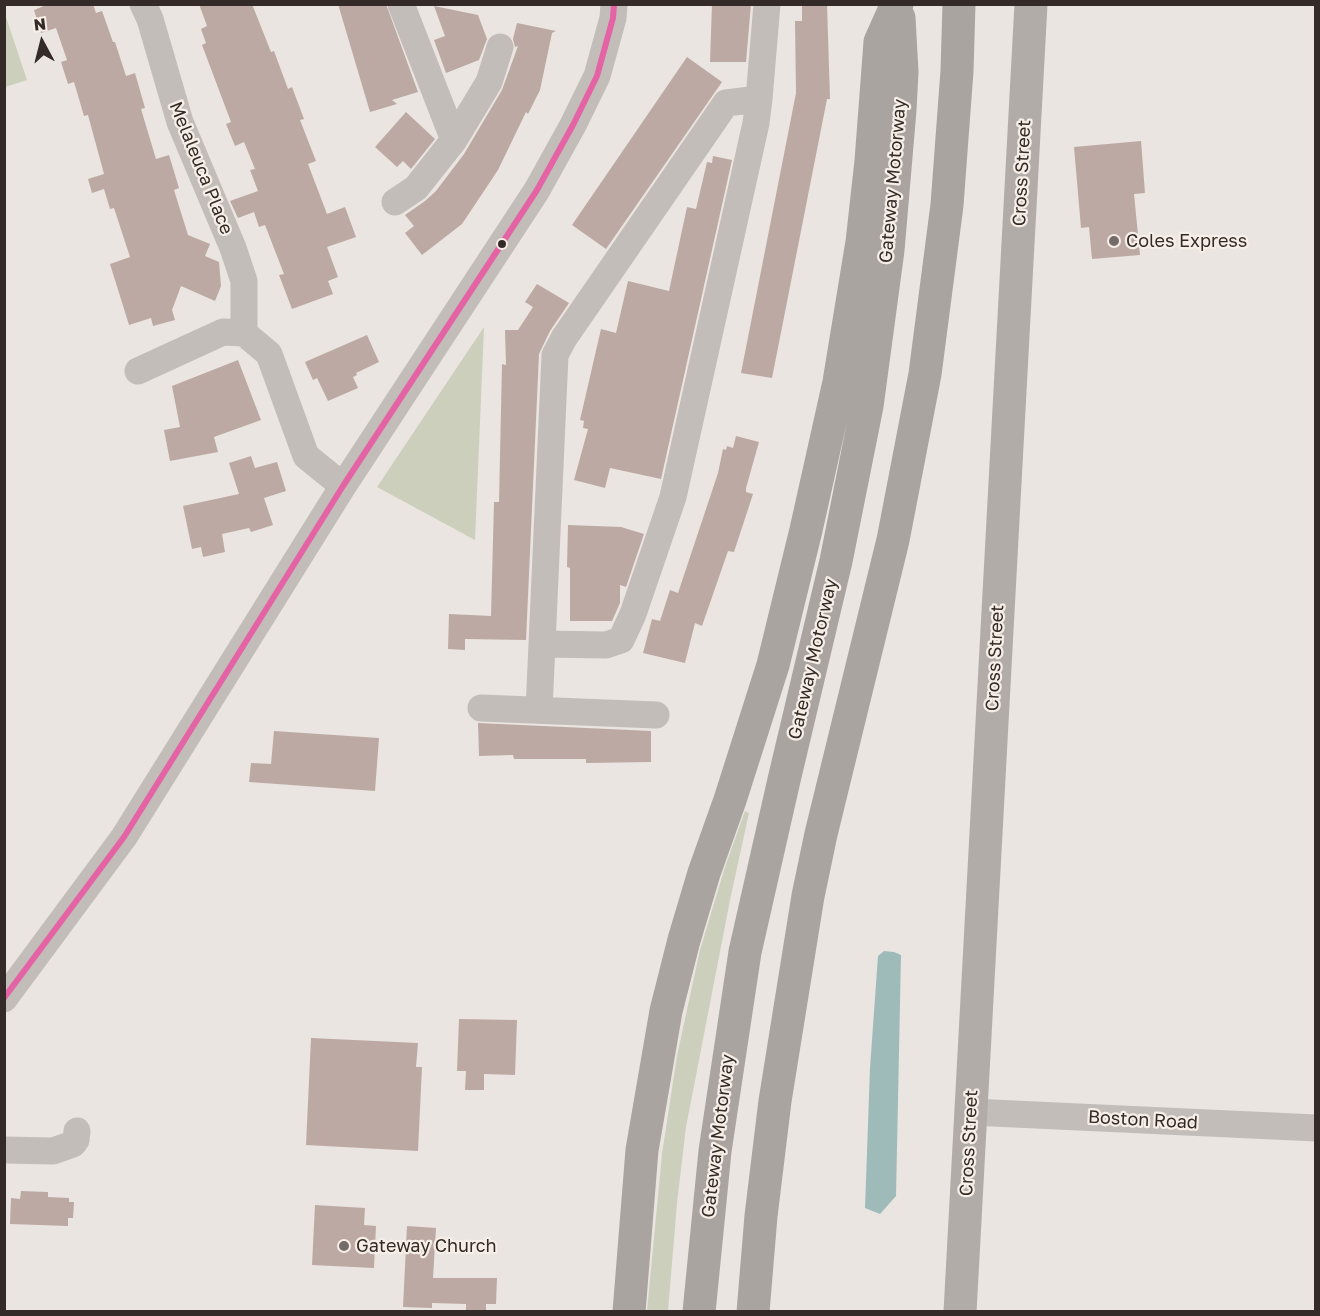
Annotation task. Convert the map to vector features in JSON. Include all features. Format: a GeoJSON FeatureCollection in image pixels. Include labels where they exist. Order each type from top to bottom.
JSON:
{"type":"FeatureCollection","features":[{"type":"Feature","properties":{"kind":"highway"},"geometry":{"type":"LineString","coordinates":[[625,1306],[642,1150],[651,1086],[666,1011],[697,895],[773,665],[806,530],[839,382],[860,254],[871,161],[880,42],[898,4]]}},
{"type":"Feature","properties":{"kind":"highway","name":"Gateway Motorway"},"geometry":{"type":"LineString","coordinates":[[699,1311],[715,1151],[728,1051],[745,952],[836,561],[867,406],[880,317],[900,110],[902,72],[898,4]]}},
{"type":"Feature","properties":{"kind":"highway"},"geometry":{"type":"LineString","coordinates":[[753,1311],[761,1216],[775,1101],[808,896],[823,823],[893,540],[925,374],[947,204],[957,71],[959,4]]}},
{"type":"Feature","properties":{"kind":"main road","name":"Cross Street"},"geometry":{"type":"LineString","coordinates":[[960,1311],[1031,4]]}},
{"type":"Feature","properties":{"kind":"street","name":"Melaleuca Place"},"geometry":{"type":"LineString","coordinates":[[143,4],[150,19],[180,122],[233,248],[244,281],[244,333]]}},
{"type":"Feature","properties":{"kind":"street"},"geometry":{"type":"LineString","coordinates":[[401,4],[453,140]]}},
{"type":"Feature","properties":{"kind":"street"},"geometry":{"type":"LineString","coordinates":[[4,999],[124,837],[343,486],[537,190],[597,76],[613,18],[614,4]]}},
{"type":"Feature","properties":{"kind":"street"},"geometry":{"type":"LineString","coordinates":[[543,644],[606,645],[621,640],[630,622],[672,497],[756,123],[767,4]]}},
{"type":"Feature","properties":{"kind":"street"},"geometry":{"type":"LineString","coordinates":[[395,202],[416,188],[453,140],[489,82],[500,46]]}},
{"type":"Feature","properties":{"kind":"street"},"geometry":{"type":"LineString","coordinates":[[539,710],[555,355],[564,338],[726,103],[759,99]]}},
{"type":"Feature","properties":{"kind":"street"},"geometry":{"type":"LineString","coordinates":[[138,371],[224,332],[244,333],[269,354],[306,456],[343,486]]}},
{"type":"Feature","properties":{"kind":"street"},"geometry":{"type":"LineString","coordinates":[[481,708],[656,715]]}},
{"type":"Feature","properties":{"kind":"street","name":"Boston Road"},"geometry":{"type":"LineString","coordinates":[[971,1112],[1316,1128]]}},
{"type":"Feature","properties":{"kind":"street"},"geometry":{"type":"LineString","coordinates":[[4,1150],[53,1151],[73,1144],[77,1131]]}},
{"type":"Feature","properties":{"kind":"green space"},"geometry":{"type":"Polygon","coordinates":[[[5,14],[27,80],[4,87],[5,14]]]}},
{"type":"Feature","properties":{"kind":"green space"},"geometry":{"type":"Polygon","coordinates":[[[484,327],[475,540],[377,487],[484,327]]]}},
{"type":"Feature","properties":{"kind":"green space"},"geometry":{"type":"Polygon","coordinates":[[[745,811],[749,813],[686,1127],[668,1311],[647,1311],[662,1154],[677,1056],[700,950],[745,811]]]}},
{"type":"Feature","properties":{"kind":"water"},"geometry":{"type":"Polygon","coordinates":[[[884,951],[901,955],[896,1196],[880,1214],[865,1208],[870,1068],[878,956],[884,951]]]}},
{"type":"Feature","properties":{"kind":"building"},"geometry":{"type":"Polygon","coordinates":[[[49,4],[93,4],[96,13],[102,11],[126,76],[135,73],[145,108],[141,109],[156,159],[169,155],[179,188],[174,190],[188,235],[210,244],[205,256],[219,262],[221,286],[215,301],[181,286],[172,310],[175,320],[153,326],[151,318],[129,325],[110,264],[130,257],[114,208],[110,209],[104,189],[92,193],[88,179],[104,174],[88,115],[84,116],[74,82],[68,84],[61,62],[67,60],[56,28],[41,33],[34,10],[49,4]]]}},
{"type":"Feature","properties":{"kind":"building"},"geometry":{"type":"Polygon","coordinates":[[[199,4],[252,4],[271,52],[274,51],[288,89],[292,87],[304,119],[300,120],[316,161],[308,164],[327,214],[345,207],[356,237],[327,247],[338,277],[328,281],[333,294],[292,309],[279,275],[284,274],[265,225],[259,227],[254,212],[238,218],[230,201],[258,191],[250,170],[255,169],[244,142],[235,146],[226,124],[231,122],[202,45],[206,43],[201,29],[207,26],[199,4]]]}},
{"type":"Feature","properties":{"kind":"building"},"geometry":{"type":"Polygon","coordinates":[[[338,4],[386,4],[418,92],[392,100],[397,104],[370,112],[338,4]]]}},
{"type":"Feature","properties":{"kind":"building"},"geometry":{"type":"Polygon","coordinates":[[[712,4],[751,4],[746,62],[710,62],[712,4]]]}},
{"type":"Feature","properties":{"kind":"building"},"geometry":{"type":"Polygon","coordinates":[[[802,4],[827,4],[830,99],[827,99],[772,378],[741,373],[796,93],[795,21],[802,21],[802,4]]]}},
{"type":"Feature","properties":{"kind":"building"},"geometry":{"type":"Polygon","coordinates":[[[434,6],[478,15],[487,39],[479,60],[446,73],[434,40],[445,36],[434,6]]]}},
{"type":"Feature","properties":{"kind":"building"},"geometry":{"type":"Polygon","coordinates":[[[517,23],[556,31],[552,33],[540,90],[528,114],[526,112],[498,170],[462,224],[422,255],[405,233],[414,226],[405,215],[436,191],[464,154],[502,90],[518,46],[515,47],[513,39],[517,23]]]}},
{"type":"Feature","properties":{"kind":"building"},"geometry":{"type":"Polygon","coordinates":[[[687,57],[722,82],[606,249],[572,225],[687,57]]]}},
{"type":"Feature","properties":{"kind":"building"},"geometry":{"type":"Polygon","coordinates":[[[406,112],[435,139],[411,169],[403,161],[397,167],[375,147],[406,112]]]}},
{"type":"Feature","properties":{"kind":"building"},"geometry":{"type":"Polygon","coordinates":[[[1141,141],[1145,193],[1134,194],[1140,255],[1092,259],[1089,227],[1081,228],[1074,147],[1141,141]]]}},
{"type":"Feature","properties":{"kind":"building"},"geometry":{"type":"Polygon","coordinates":[[[713,156],[732,160],[661,479],[610,468],[605,488],[574,480],[588,429],[583,428],[584,421],[580,420],[601,329],[616,333],[628,281],[669,291],[687,207],[696,209],[707,162],[712,163],[713,156]]]}},
{"type":"Feature","properties":{"kind":"building"},"geometry":{"type":"Polygon","coordinates":[[[537,284],[569,303],[550,331],[539,354],[526,640],[465,639],[465,650],[448,649],[449,614],[491,616],[494,502],[499,502],[502,364],[506,365],[505,330],[518,330],[533,307],[525,302],[537,284]]]}},
{"type":"Feature","properties":{"kind":"building"},"geometry":{"type":"Polygon","coordinates":[[[367,335],[379,362],[356,373],[357,375],[353,377],[358,388],[328,401],[317,378],[313,380],[305,362],[367,335]]]}},
{"type":"Feature","properties":{"kind":"building"},"geometry":{"type":"Polygon","coordinates":[[[238,360],[261,420],[214,437],[218,452],[170,461],[164,430],[180,427],[172,386],[238,360]]]}},
{"type":"Feature","properties":{"kind":"building"},"geometry":{"type":"Polygon","coordinates":[[[736,436],[759,442],[746,488],[746,492],[753,494],[734,552],[728,551],[702,626],[695,623],[685,663],[643,653],[652,619],[660,621],[670,590],[678,593],[718,473],[723,449],[726,450],[727,446],[733,448],[736,436]]]}},
{"type":"Feature","properties":{"kind":"building"},"geometry":{"type":"Polygon","coordinates":[[[251,456],[255,468],[277,462],[286,491],[264,498],[273,525],[251,532],[249,528],[222,534],[225,552],[203,557],[201,547],[192,549],[183,506],[239,494],[229,463],[251,456]]]}},
{"type":"Feature","properties":{"kind":"building"},"geometry":{"type":"Polygon","coordinates":[[[568,525],[621,527],[644,534],[626,587],[620,585],[620,603],[612,621],[570,621],[570,568],[567,567],[568,525]]]}},
{"type":"Feature","properties":{"kind":"building"},"geometry":{"type":"Polygon","coordinates":[[[478,723],[651,731],[651,762],[586,763],[586,759],[514,759],[513,755],[479,756],[478,723]]]}},
{"type":"Feature","properties":{"kind":"building"},"geometry":{"type":"Polygon","coordinates":[[[274,731],[379,738],[375,791],[249,782],[251,763],[271,764],[274,731]]]}},
{"type":"Feature","properties":{"kind":"building"},"geometry":{"type":"Polygon","coordinates":[[[459,1019],[517,1020],[515,1075],[484,1074],[484,1090],[465,1090],[466,1071],[457,1071],[459,1019]]]}},
{"type":"Feature","properties":{"kind":"building"},"geometry":{"type":"Polygon","coordinates":[[[311,1038],[418,1043],[416,1067],[422,1067],[418,1151],[306,1145],[311,1038]]]}},
{"type":"Feature","properties":{"kind":"building"},"geometry":{"type":"Polygon","coordinates":[[[21,1191],[48,1192],[48,1197],[69,1198],[69,1202],[74,1202],[73,1218],[68,1218],[68,1226],[10,1224],[11,1198],[20,1199],[21,1191]]]}},
{"type":"Feature","properties":{"kind":"building","name":"Gateway Church"},"geometry":{"type":"Polygon","coordinates":[[[315,1205],[365,1208],[364,1225],[376,1226],[374,1268],[312,1265],[315,1205]]]}},
{"type":"Feature","properties":{"kind":"building"},"geometry":{"type":"Polygon","coordinates":[[[407,1226],[436,1228],[433,1278],[497,1278],[496,1304],[486,1304],[486,1311],[466,1311],[466,1304],[432,1303],[432,1308],[403,1307],[407,1226]]]}},
{"type":"Feature","properties":{"kind":"transit line"},"geometry":{"type":"LineString","coordinates":[[4,998],[124,837],[343,486],[537,190],[597,76],[613,18],[614,4]]}},
{"type":"Feature","properties":{"kind":"place","name":"Coles Express"},"geometry":{"type":"Point","coordinates":[1114,241]}},
{"type":"Feature","properties":{"kind":"place","name":"Gateway Church"},"geometry":{"type":"Point","coordinates":[344,1246]}}]}
